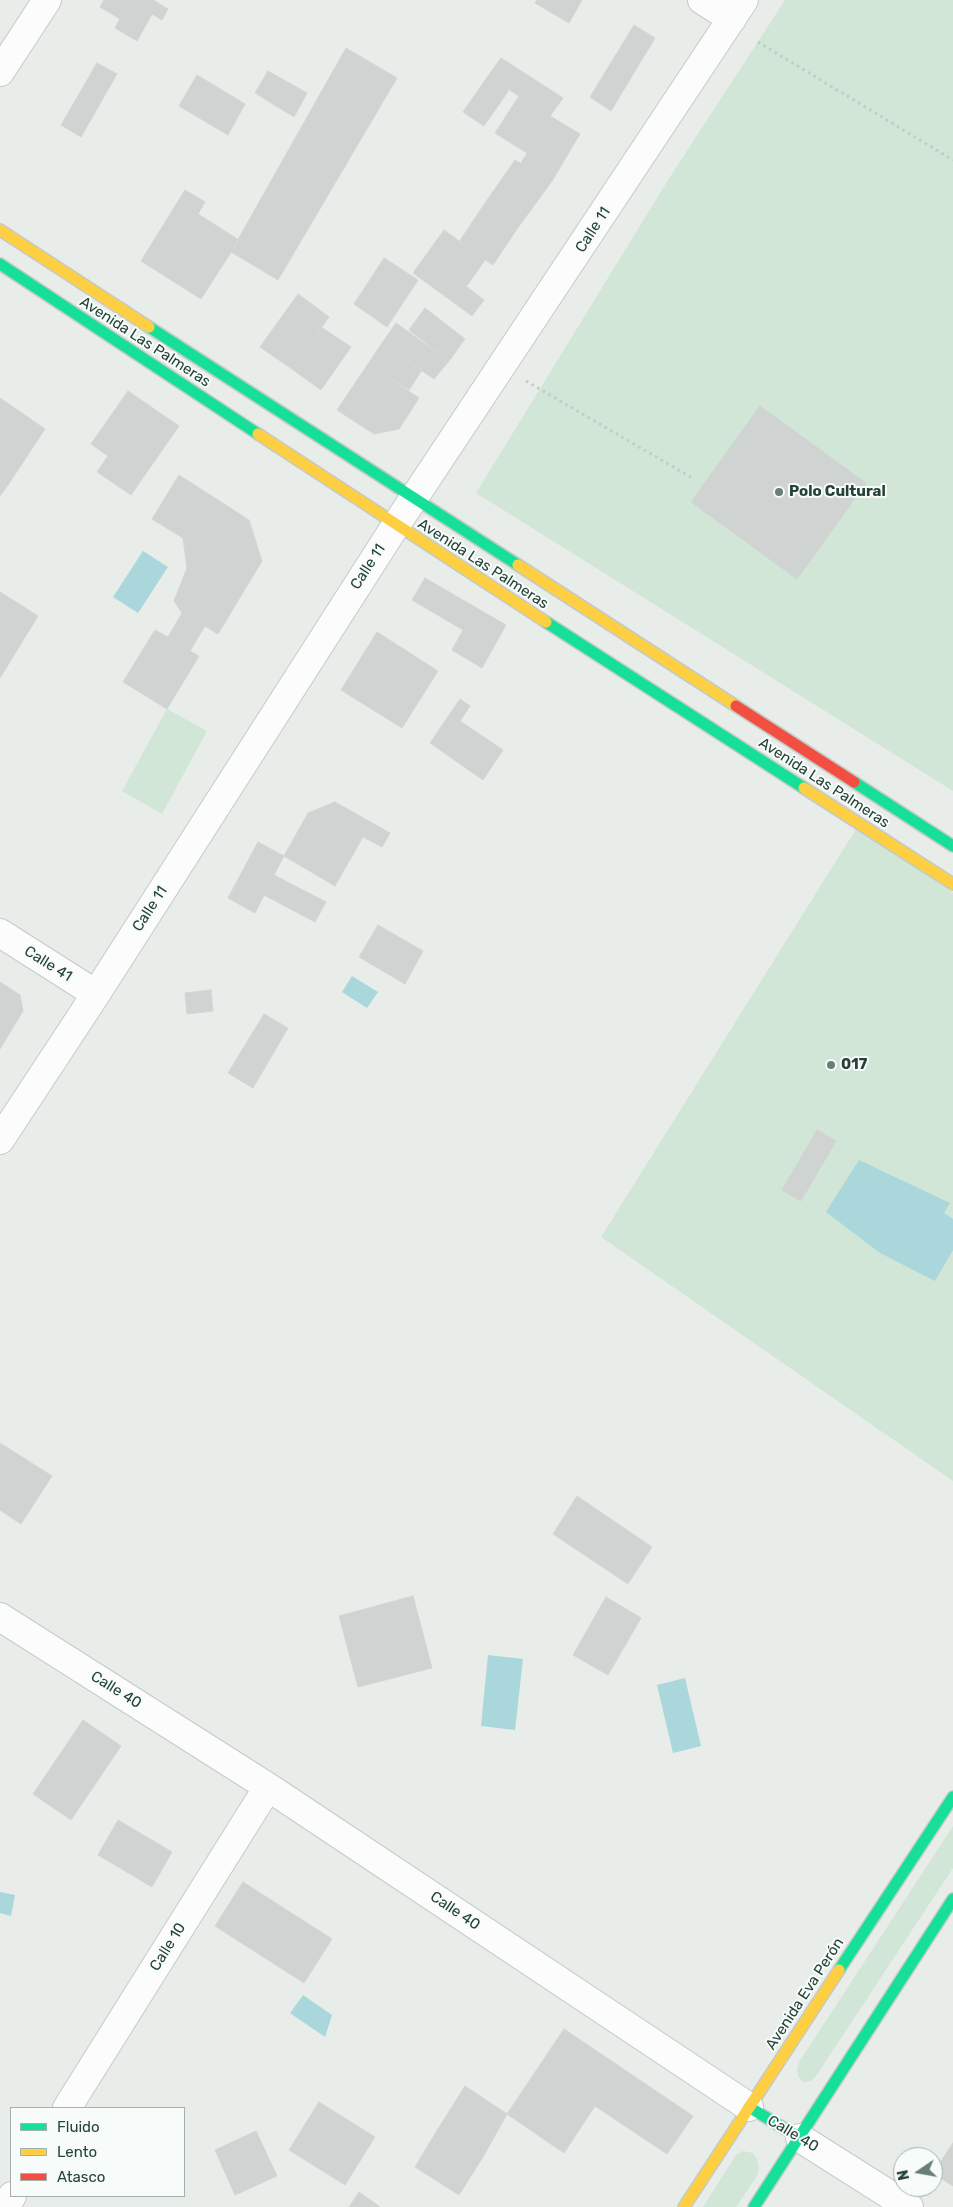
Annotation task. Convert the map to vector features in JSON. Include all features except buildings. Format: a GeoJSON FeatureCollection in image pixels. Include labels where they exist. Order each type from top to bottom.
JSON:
{"type":"FeatureCollection","features":[{"type":"Feature","properties":{"kind":"main road","name":"Avenida Las Palmeras"},"geometry":{"type":"LineString","coordinates":[[0,230],[953,846]]}},
{"type":"Feature","properties":{"kind":"main road","name":"Avenida Las Palmeras"},"geometry":{"type":"LineString","coordinates":[[0,264],[396,525],[953,884]]}},
{"type":"Feature","properties":{"kind":"main road","name":"Avenida Eva Perón"},"geometry":{"type":"LineString","coordinates":[[684,2207],[953,1797]]}},
{"type":"Feature","properties":{"kind":"main road"},"geometry":{"type":"LineString","coordinates":[[754,2207],[953,1899]]}},
{"type":"Feature","properties":{"kind":"main road","name":"Calle 40"},"geometry":{"type":"LineString","coordinates":[[749,2107],[800,2138]]}},
{"type":"Feature","properties":{"kind":"street"},"geometry":{"type":"LineString","coordinates":[[0,72],[47,0]]}},
{"type":"Feature","properties":{"kind":"street"},"geometry":{"type":"LineString","coordinates":[[702,0],[738,10]]}},
{"type":"Feature","properties":{"kind":"street","name":"Calle 11"},"geometry":{"type":"LineString","coordinates":[[0,1140],[96,994],[396,525],[738,10]]}},
{"type":"Feature","properties":{"kind":"street","name":"Calle 41"},"geometry":{"type":"LineString","coordinates":[[0,933],[96,994]]}},
{"type":"Feature","properties":{"kind":"street","name":"Calle 40"},"geometry":{"type":"LineString","coordinates":[[0,1617],[268,1787],[749,2107]]}},
{"type":"Feature","properties":{"kind":"street","name":"Calle 10"},"geometry":{"type":"LineString","coordinates":[[68,2107],[268,1787]]}},
{"type":"Feature","properties":{"kind":"street","name":"Calle 40"},"geometry":{"type":"LineString","coordinates":[[800,2138],[909,2207]]}},
{"type":"Feature","properties":{"kind":"path"},"geometry":{"type":"LineString","coordinates":[[758,42],[953,160]]}},
{"type":"Feature","properties":{"kind":"path"},"geometry":{"type":"LineString","coordinates":[[502,367],[694,479]]}},
{"type":"Feature","properties":{"kind":"green space"},"geometry":{"type":"Polygon","coordinates":[[[785,0],[953,0],[953,791],[476,493],[668,180],[785,0]]]}},
{"type":"Feature","properties":{"kind":"green space"},"geometry":{"type":"Polygon","coordinates":[[[167,709],[207,731],[162,814],[122,791],[167,709]]]}},
{"type":"Feature","properties":{"kind":"green space","name":"017"},"geometry":{"type":"Polygon","coordinates":[[[856,829],[953,893],[953,1481],[601,1237],[856,829]]]}},
{"type":"Feature","properties":{"kind":"green space"},"geometry":{"type":"Polygon","coordinates":[[[953,1826],[953,1868],[818,2073],[812,2081],[804,2082],[798,2077],[797,2069],[799,2062],[953,1826]]]}},
{"type":"Feature","properties":{"kind":"green space"},"geometry":{"type":"Polygon","coordinates":[[[743,2151],[753,2153],[759,2168],[757,2176],[736,2207],[703,2207],[736,2155],[743,2151]]]}},
{"type":"Feature","properties":{"kind":"water"},"geometry":{"type":"Polygon","coordinates":[[[143,551],[168,567],[138,613],[113,597],[143,551]]]}},
{"type":"Feature","properties":{"kind":"water"},"geometry":{"type":"Polygon","coordinates":[[[352,976],[378,992],[367,1008],[342,992],[352,976]]]}},
{"type":"Feature","properties":{"kind":"water"},"geometry":{"type":"Polygon","coordinates":[[[859,1160],[950,1203],[944,1213],[953,1219],[953,1250],[935,1281],[880,1253],[826,1212],[859,1160]]]}},
{"type":"Feature","properties":{"kind":"water"},"geometry":{"type":"Polygon","coordinates":[[[488,1655],[523,1659],[515,1730],[481,1726],[488,1655]]]}},
{"type":"Feature","properties":{"kind":"water"},"geometry":{"type":"Polygon","coordinates":[[[685,1678],[701,1746],[673,1753],[657,1685],[685,1678]]]}},
{"type":"Feature","properties":{"kind":"water"},"geometry":{"type":"Polygon","coordinates":[[[0,1892],[15,1895],[11,1916],[0,1913],[0,1892]]]}},
{"type":"Feature","properties":{"kind":"water"},"geometry":{"type":"Polygon","coordinates":[[[303,1995],[332,2015],[325,2037],[290,2013],[303,1995]]]}},
{"type":"Feature","properties":{"kind":"traffic: fast"},"geometry":{"type":"LineString","coordinates":[[0,264],[258,434]]}},
{"type":"Feature","properties":{"kind":"traffic: fast"},"geometry":{"type":"LineString","coordinates":[[149,327],[518,565]]}},
{"type":"Feature","properties":{"kind":"traffic: fast"},"geometry":{"type":"LineString","coordinates":[[546,622],[804,788]]}},
{"type":"Feature","properties":{"kind":"traffic: fast"},"geometry":{"type":"LineString","coordinates":[[854,782],[953,846]]}},
{"type":"Feature","properties":{"kind":"traffic: fast"},"geometry":{"type":"LineString","coordinates":[[839,1970],[953,1797]]}},
{"type":"Feature","properties":{"kind":"traffic: fast"},"geometry":{"type":"LineString","coordinates":[[754,2207],[953,1899]]}},
{"type":"Feature","properties":{"kind":"traffic: fast"},"geometry":{"type":"LineString","coordinates":[[749,2107],[800,2138]]}},
{"type":"Feature","properties":{"kind":"traffic: slow"},"geometry":{"type":"LineString","coordinates":[[0,230],[149,327]]}},
{"type":"Feature","properties":{"kind":"traffic: slow"},"geometry":{"type":"LineString","coordinates":[[258,434],[546,622]]}},
{"type":"Feature","properties":{"kind":"traffic: slow"},"geometry":{"type":"LineString","coordinates":[[518,565],[736,706]]}},
{"type":"Feature","properties":{"kind":"traffic: slow"},"geometry":{"type":"LineString","coordinates":[[804,788],[953,884]]}},
{"type":"Feature","properties":{"kind":"traffic: slow"},"geometry":{"type":"LineString","coordinates":[[684,2207],[839,1970]]}},
{"type":"Feature","properties":{"kind":"traffic: jam"},"geometry":{"type":"LineString","coordinates":[[736,706],[854,782]]}},
{"type":"Feature","properties":{"kind":"place","name":"Polo Cultural"},"geometry":{"type":"Point","coordinates":[779,492]}},
{"type":"Feature","properties":{"kind":"place","name":"017"},"geometry":{"type":"Point","coordinates":[831,1065]}}]}
